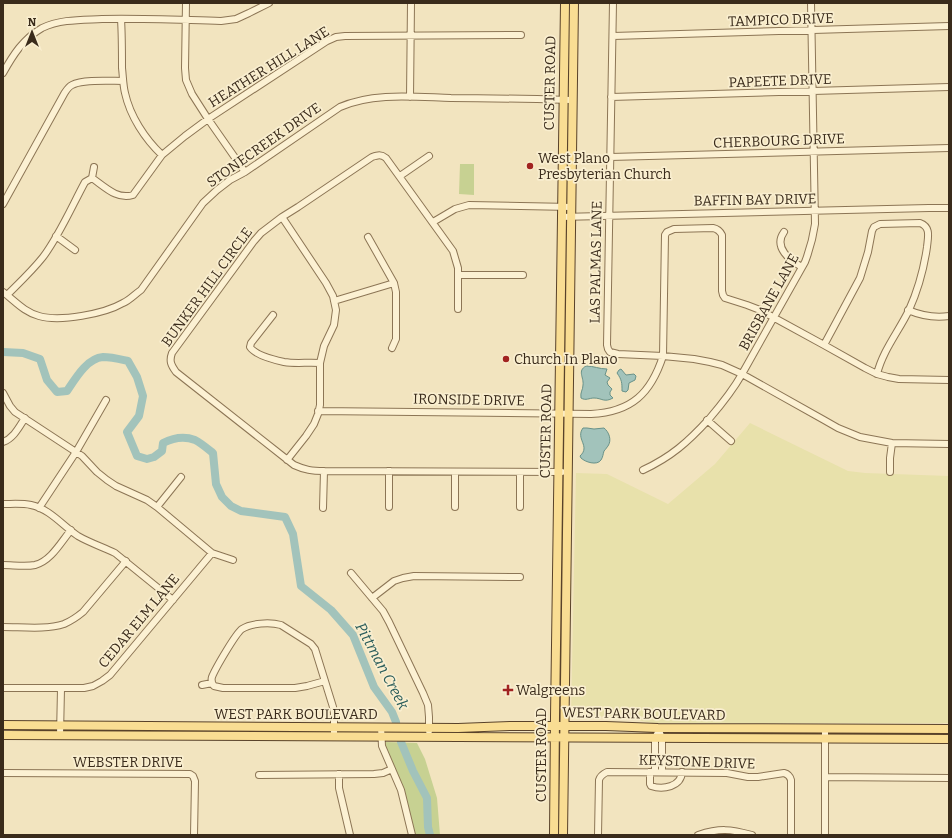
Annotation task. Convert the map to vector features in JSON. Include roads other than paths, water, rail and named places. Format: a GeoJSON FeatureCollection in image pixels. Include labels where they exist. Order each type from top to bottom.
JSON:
{"type":"FeatureCollection","features":[{"type":"Feature","properties":{"kind":"main road","name":"CUSTER ROAD"},"geometry":{"type":"LineString","coordinates":[[554,835],[554,726],[564,3]]}},
{"type":"Feature","properties":{"kind":"main road","name":"CUSTER ROAD"},"geometry":{"type":"LineString","coordinates":[[563,835],[574,3]]}},
{"type":"Feature","properties":{"kind":"main road","name":"WEST PARK BOULEVARD"},"geometry":{"type":"LineString","coordinates":[[3,725],[334,727],[564,726],[658,728],[949,729]]}},
{"type":"Feature","properties":{"kind":"main road"},"geometry":{"type":"LineString","coordinates":[[478,727],[478,737]]}},
{"type":"Feature","properties":{"kind":"main road"},"geometry":{"type":"LineString","coordinates":[[755,728],[755,738]]}},
{"type":"Feature","properties":{"kind":"main road","name":"WEST PARK BOULEVARD"},"geometry":{"type":"LineString","coordinates":[[3,735],[949,739]]}},
{"type":"Feature","properties":{"kind":"street"},"geometry":{"type":"LineString","coordinates":[[186,3],[186,80],[192,94],[208,119],[245,172]]}},
{"type":"Feature","properties":{"kind":"street"},"geometry":{"type":"LineString","coordinates":[[3,74],[15,52],[28,38],[42,28],[52,24],[69,20],[122,19],[221,21],[236,19],[269,3]]}},
{"type":"Feature","properties":{"kind":"street"},"geometry":{"type":"LineString","coordinates":[[410,97],[411,3]]}},
{"type":"Feature","properties":{"kind":"street","name":"LAS PALMAS LANE"},"geometry":{"type":"LineString","coordinates":[[613,3],[607,345],[610,352],[618,354],[663,356]]}},
{"type":"Feature","properties":{"kind":"street","name":"BRISBANE LANE"},"geometry":{"type":"LineString","coordinates":[[642,470],[658,463],[694,436],[731,392],[802,268],[812,244],[815,224],[812,92],[812,3]]}},
{"type":"Feature","properties":{"kind":"street"},"geometry":{"type":"LineString","coordinates":[[122,19],[124,92],[134,117],[143,132],[162,155]]}},
{"type":"Feature","properties":{"kind":"street","name":"TAMPICO DRIVE"},"geometry":{"type":"LineString","coordinates":[[613,36],[949,26]]}},
{"type":"Feature","properties":{"kind":"street","name":"HEATHER HILL LANE"},"geometry":{"type":"LineString","coordinates":[[92,178],[118,196],[128,197],[133,195],[162,155],[185,136],[208,119],[327,41],[336,37],[521,35]]}},
{"type":"Feature","properties":{"kind":"street"},"geometry":{"type":"LineString","coordinates":[[3,204],[68,87],[84,82],[123,81]]}},
{"type":"Feature","properties":{"kind":"street","name":"PAPEETE DRIVE"},"geometry":{"type":"LineString","coordinates":[[612,97],[949,87]]}},
{"type":"Feature","properties":{"kind":"street","name":"STONECREEK DRIVE"},"geometry":{"type":"LineString","coordinates":[[5,294],[20,307],[39,316],[50,318],[66,318],[84,315],[102,311],[123,303],[140,290],[203,203],[217,190],[340,107],[359,100],[410,97],[573,100]]}},
{"type":"Feature","properties":{"kind":"street","name":"CHERBOURG DRIVE"},"geometry":{"type":"LineString","coordinates":[[610,158],[949,148]]}},
{"type":"Feature","properties":{"kind":"street","name":"BUNKER HILL CIRCLE"},"geometry":{"type":"LineString","coordinates":[[458,309],[458,268],[453,251],[400,176],[381,154],[372,157],[282,217],[261,233],[172,352],[170,362],[176,372],[287,460],[294,465],[310,471],[568,472]]}},
{"type":"Feature","properties":{"kind":"street"},"geometry":{"type":"LineString","coordinates":[[400,176],[429,156]]}},
{"type":"Feature","properties":{"kind":"street"},"geometry":{"type":"LineString","coordinates":[[5,294],[35,266],[43,256],[56,236],[85,182],[92,178],[94,167]]}},
{"type":"Feature","properties":{"kind":"street"},"geometry":{"type":"LineString","coordinates":[[433,222],[450,211],[469,205],[571,207]]}},
{"type":"Feature","properties":{"kind":"street","name":"BAFFIN BAY DRIVE"},"geometry":{"type":"LineString","coordinates":[[561,217],[949,208]]}},
{"type":"Feature","properties":{"kind":"street"},"geometry":{"type":"LineString","coordinates":[[282,217],[326,283],[333,296],[336,310],[334,325],[324,346],[320,363],[320,405],[318,414],[310,430],[287,460]]}},
{"type":"Feature","properties":{"kind":"street"},"geometry":{"type":"LineString","coordinates":[[824,345],[860,278],[866,262],[871,233],[874,227],[880,224],[920,223],[926,226],[928,233],[926,256],[918,285],[908,310],[883,357],[877,374]]}},
{"type":"Feature","properties":{"kind":"street","name":"IRONSIDE DRIVE"},"geometry":{"type":"LineString","coordinates":[[318,411],[601,413],[629,405],[647,390],[658,372],[663,356],[666,235],[667,232],[674,229],[713,228],[720,231],[722,235],[722,291],[724,297],[774,317]]}},
{"type":"Feature","properties":{"kind":"street"},"geometry":{"type":"LineString","coordinates":[[784,232],[780,241],[784,252],[790,260],[802,268]]}},
{"type":"Feature","properties":{"kind":"street"},"geometry":{"type":"LineString","coordinates":[[56,236],[75,250]]}},
{"type":"Feature","properties":{"kind":"street"},"geometry":{"type":"LineString","coordinates":[[368,237],[394,283],[396,292],[396,339],[392,348]]}},
{"type":"Feature","properties":{"kind":"street"},"geometry":{"type":"LineString","coordinates":[[458,275],[523,275]]}},
{"type":"Feature","properties":{"kind":"street"},"geometry":{"type":"LineString","coordinates":[[334,301],[394,283]]}},
{"type":"Feature","properties":{"kind":"street"},"geometry":{"type":"LineString","coordinates":[[908,310],[920,315],[932,317],[949,316]]}},
{"type":"Feature","properties":{"kind":"street"},"geometry":{"type":"LineString","coordinates":[[273,315],[252,343],[250,347],[252,350],[263,356],[285,362],[320,363]]}},
{"type":"Feature","properties":{"kind":"street"},"geometry":{"type":"LineString","coordinates":[[774,317],[877,374],[900,379],[949,380]]}},
{"type":"Feature","properties":{"kind":"street"},"geometry":{"type":"LineString","coordinates":[[663,356],[710,362],[731,368],[838,428],[860,437],[892,443],[949,444]]}},
{"type":"Feature","properties":{"kind":"street"},"geometry":{"type":"LineString","coordinates":[[3,393],[10,406],[16,412],[86,459],[97,472],[107,480],[116,486],[147,500],[212,552],[233,560]]}},
{"type":"Feature","properties":{"kind":"street"},"geometry":{"type":"LineString","coordinates":[[39,508],[76,452],[106,400]]}},
{"type":"Feature","properties":{"kind":"street"},"geometry":{"type":"LineString","coordinates":[[3,442],[13,436],[25,418]]}},
{"type":"Feature","properties":{"kind":"street"},"geometry":{"type":"LineString","coordinates":[[707,420],[731,441]]}},
{"type":"Feature","properties":{"kind":"street"},"geometry":{"type":"LineString","coordinates":[[890,472],[892,443]]}},
{"type":"Feature","properties":{"kind":"street"},"geometry":{"type":"LineString","coordinates":[[324,471],[324,508]]}},
{"type":"Feature","properties":{"kind":"street"},"geometry":{"type":"LineString","coordinates":[[389,471],[389,507]]}},
{"type":"Feature","properties":{"kind":"street"},"geometry":{"type":"LineString","coordinates":[[455,472],[455,507]]}},
{"type":"Feature","properties":{"kind":"street"},"geometry":{"type":"LineString","coordinates":[[520,472],[520,507]]}},
{"type":"Feature","properties":{"kind":"street"},"geometry":{"type":"LineString","coordinates":[[157,507],[181,477]]}},
{"type":"Feature","properties":{"kind":"street"},"geometry":{"type":"LineString","coordinates":[[3,504],[31,505],[47,511],[76,534],[115,553],[173,600]]}},
{"type":"Feature","properties":{"kind":"street"},"geometry":{"type":"LineString","coordinates":[[3,565],[34,565],[42,562],[54,551],[71,530]]}},
{"type":"Feature","properties":{"kind":"street","name":"CEDAR ELM LANE"},"geometry":{"type":"LineString","coordinates":[[3,688],[84,688],[93,686],[102,681],[110,675],[212,552]]}},
{"type":"Feature","properties":{"kind":"street"},"geometry":{"type":"LineString","coordinates":[[3,627],[47,627],[65,624],[83,612],[126,561]]}},
{"type":"Feature","properties":{"kind":"street"},"geometry":{"type":"LineString","coordinates":[[351,573],[383,611],[423,692],[428,705],[430,737]]}},
{"type":"Feature","properties":{"kind":"street"},"geometry":{"type":"LineString","coordinates":[[372,598],[394,581],[414,576],[520,577]]}},
{"type":"Feature","properties":{"kind":"street"},"geometry":{"type":"LineString","coordinates":[[212,683],[212,676],[241,630],[255,624],[275,623],[281,625],[311,644],[315,649],[333,707],[334,736]]}},
{"type":"Feature","properties":{"kind":"street"},"geometry":{"type":"LineString","coordinates":[[212,683],[214,686],[223,688],[295,688],[325,681]]}},
{"type":"Feature","properties":{"kind":"street"},"geometry":{"type":"LineString","coordinates":[[202,685],[212,683]]}},
{"type":"Feature","properties":{"kind":"street"},"geometry":{"type":"LineString","coordinates":[[60,688],[60,735]]}},
{"type":"Feature","properties":{"kind":"street"},"geometry":{"type":"LineString","coordinates":[[381,727],[383,751],[401,790],[412,835]]}},
{"type":"Feature","properties":{"kind":"street"},"geometry":{"type":"LineString","coordinates":[[658,728],[659,738],[656,772],[650,784],[654,788],[673,786],[681,778],[682,772]]}},
{"type":"Feature","properties":{"kind":"street"},"geometry":{"type":"LineString","coordinates":[[825,729],[825,835]]}},
{"type":"Feature","properties":{"kind":"street"},"geometry":{"type":"LineString","coordinates":[[259,775],[378,774],[392,769]]}},
{"type":"Feature","properties":{"kind":"street","name":"KEYSTONE DRIVE"},"geometry":{"type":"LineString","coordinates":[[598,835],[599,780],[602,774],[607,772],[726,773],[748,777],[784,773],[789,775],[791,780],[791,835]]}},
{"type":"Feature","properties":{"kind":"street","name":"WEBSTER DRIVE"},"geometry":{"type":"LineString","coordinates":[[3,773],[190,774],[193,776],[195,781],[194,835]]}},
{"type":"Feature","properties":{"kind":"street"},"geometry":{"type":"LineString","coordinates":[[339,774],[339,788],[350,835]]}},
{"type":"Feature","properties":{"kind":"street"},"geometry":{"type":"LineString","coordinates":[[826,777],[949,778]]}},
{"type":"Feature","properties":{"kind":"street"},"geometry":{"type":"LineString","coordinates":[[698,835],[712,831],[725,830],[752,835]]}},
{"type":"Feature","properties":{"kind":"water"},"geometry":{"type":"Polygon","coordinates":[[[586,366],[607,369],[605,375],[610,378],[607,382],[612,389],[610,395],[613,398],[605,400],[597,398],[581,398],[583,382],[581,372],[586,366]]]}},
{"type":"Feature","properties":{"kind":"water"},"geometry":{"type":"Polygon","coordinates":[[[621,369],[626,375],[634,374],[636,376],[635,380],[629,383],[628,390],[626,392],[622,391],[620,378],[617,373],[621,369]]]}},
{"type":"Feature","properties":{"kind":"water"},"geometry":{"type":"Polygon","coordinates":[[[583,428],[604,428],[609,434],[609,444],[604,451],[601,460],[597,463],[588,462],[580,456],[584,449],[581,436],[583,428]]]}},
{"type":"Feature","properties":{"kind":"waterway","name":"Pittman Creek"},"geometry":{"type":"LineString","coordinates":[[3,352],[23,353],[40,359],[47,380],[57,392],[67,391],[82,370],[97,358],[109,357],[128,361],[137,377],[143,396],[139,416],[127,432],[137,456],[147,459],[154,457],[162,451],[163,443],[171,440],[179,438],[195,440],[213,453],[216,484],[222,497],[231,506],[241,511],[285,517],[293,534],[301,586],[331,610],[353,635],[374,687],[392,712],[396,722]]}},
{"type":"Feature","properties":{"kind":"waterway","name":"Pittman Creek"},"geometry":{"type":"LineString","coordinates":[[401,742],[413,771],[427,798],[428,827],[430,835]]}},
{"type":"Feature","properties":{"kind":"place","name":"West Plano Presbyterian Church"},"geometry":{"type":"Point","coordinates":[530,166]}},
{"type":"Feature","properties":{"kind":"place","name":"Church In Plano"},"geometry":{"type":"Point","coordinates":[506,359]}},
{"type":"Feature","properties":{"kind":"place","name":"Walgreens"},"geometry":{"type":"Point","coordinates":[508,690]}}]}
